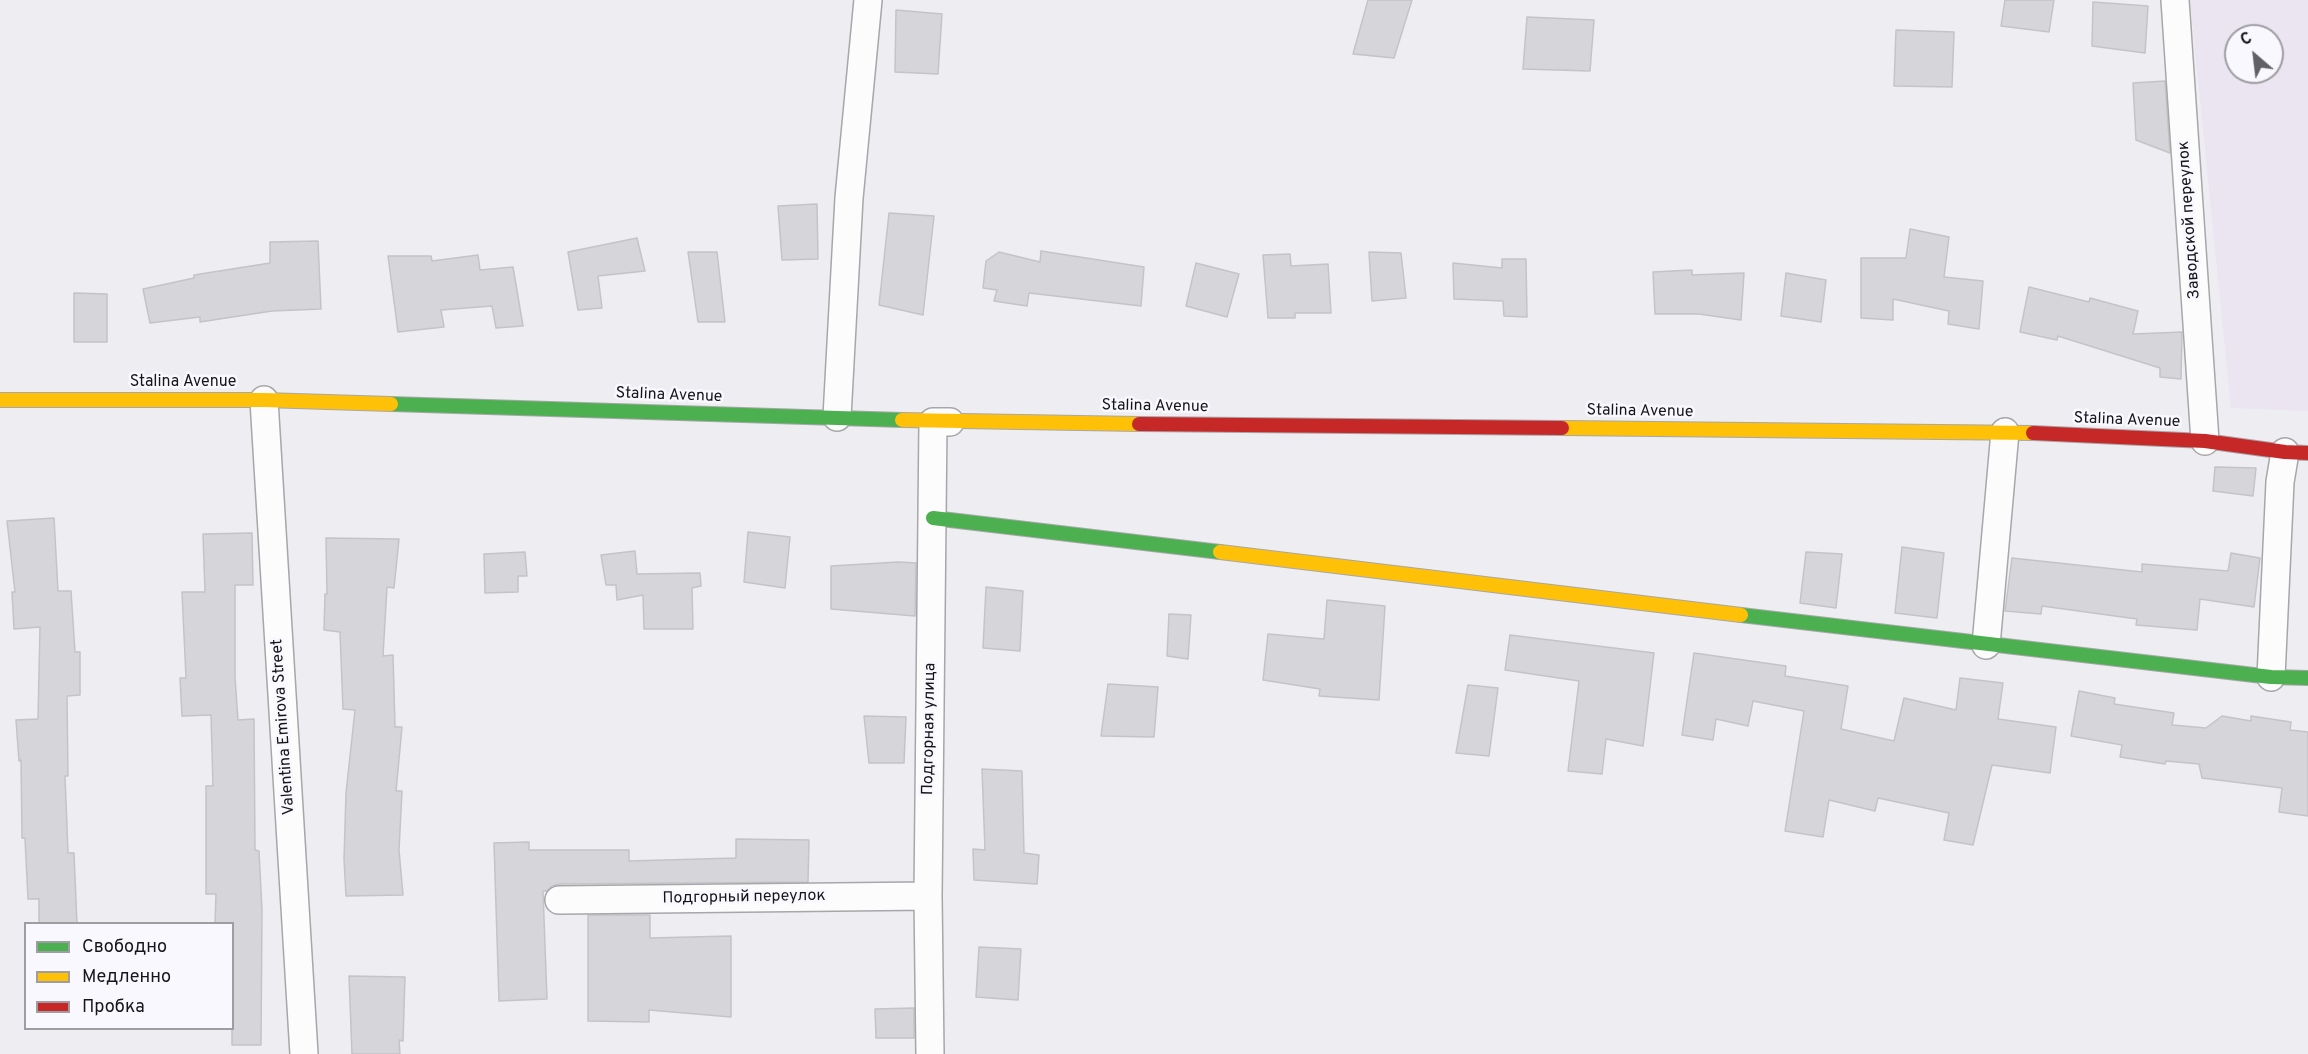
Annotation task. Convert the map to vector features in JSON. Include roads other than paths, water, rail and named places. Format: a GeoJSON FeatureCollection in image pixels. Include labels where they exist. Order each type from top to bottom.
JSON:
{"type":"FeatureCollection","features":[{"type":"Feature","properties":{"kind":"street"},"geometry":{"type":"LineString","coordinates":[[837,417],[849,198],[868,0]]}},
{"type":"Feature","properties":{"kind":"street","name":"Заводской переулок"},"geometry":{"type":"LineString","coordinates":[[2175,0],[2205,441]]}},
{"type":"Feature","properties":{"kind":"street","name":"Stalina Avenue"},"geometry":{"type":"LineString","coordinates":[[0,400],[264,400],[951,422],[2005,432],[2205,441],[2296,452]]}},
{"type":"Feature","properties":{"kind":"street","name":"Valentina Emirova Street"},"geometry":{"type":"LineString","coordinates":[[264,400],[304,1054]]}},
{"type":"Feature","properties":{"kind":"street","name":"Подгорная улица"},"geometry":{"type":"LineString","coordinates":[[930,1054],[928,896],[933,422],[951,422]]}},
{"type":"Feature","properties":{"kind":"street"},"geometry":{"type":"LineString","coordinates":[[1986,645],[2005,432]]}},
{"type":"Feature","properties":{"kind":"street"},"geometry":{"type":"LineString","coordinates":[[2271,677],[2280,482],[2296,452]]}},
{"type":"Feature","properties":{"kind":"street"},"geometry":{"type":"LineString","coordinates":[[933,518],[1986,645],[2271,677],[2308,678]]}},
{"type":"Feature","properties":{"kind":"street","name":"Подгорный переулок"},"geometry":{"type":"LineString","coordinates":[[559,900],[928,896]]}}]}
